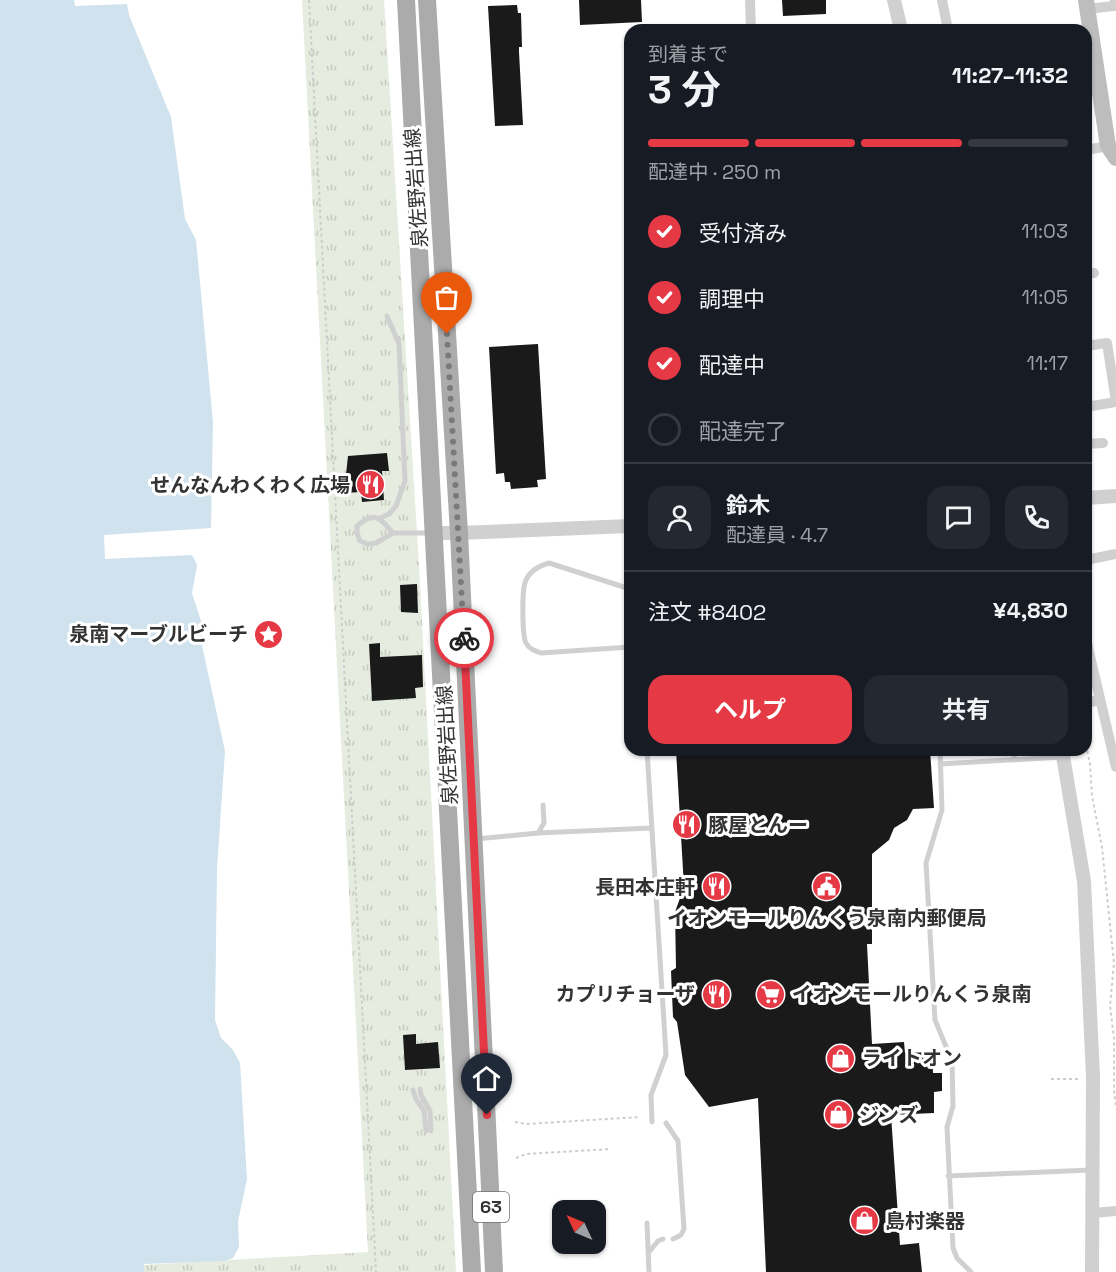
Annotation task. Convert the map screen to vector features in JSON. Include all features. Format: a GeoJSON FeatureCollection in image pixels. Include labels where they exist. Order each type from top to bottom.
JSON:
{"type":"FeatureCollection","features":[{"type":"Feature","properties":{"kind":"main road","name":"泉佐野岩出線"},"geometry":{"type":"LineString","coordinates":[[406,0],[472,1272]]}},
{"type":"Feature","properties":{"kind":"main road","name":"泉佐野岩出線"},"geometry":{"type":"LineString","coordinates":[[427,0],[459,533],[494,1272]]}},
{"type":"Feature","properties":{"kind":"main road"},"geometry":{"type":"LineString","coordinates":[[1087,5],[1090,24]]}},
{"type":"Feature","properties":{"kind":"main road"},"geometry":{"type":"LineString","coordinates":[[1092,34],[1112,152]]}},
{"type":"Feature","properties":{"kind":"street"},"geometry":{"type":"LineString","coordinates":[[750,0],[751,24]]}},
{"type":"Feature","properties":{"kind":"street"},"geometry":{"type":"LineString","coordinates":[[894,0],[900,24]]}},
{"type":"Feature","properties":{"kind":"street"},"geometry":{"type":"LineString","coordinates":[[942,0],[947,24]]}},
{"type":"Feature","properties":{"kind":"street"},"geometry":{"type":"LineString","coordinates":[[1087,5],[1114,6],[1115,0]]}},
{"type":"Feature","properties":{"kind":"street"},"geometry":{"type":"LineString","coordinates":[[1092,150],[1112,152]]}},
{"type":"Feature","properties":{"kind":"street"},"geometry":{"type":"LineString","coordinates":[[1092,345],[1107,343],[1116,402],[1092,405]]}},
{"type":"Feature","properties":{"kind":"street"},"geometry":{"type":"LineString","coordinates":[[1092,444],[1103,443]]}},
{"type":"Feature","properties":{"kind":"street"},"geometry":{"type":"LineString","coordinates":[[1092,498],[1116,496]]}},
{"type":"Feature","properties":{"kind":"street"},"geometry":{"type":"LineString","coordinates":[[435,533],[624,526]]}},
{"type":"Feature","properties":{"kind":"street"},"geometry":{"type":"LineString","coordinates":[[1092,559],[1116,554]]}},
{"type":"Feature","properties":{"kind":"street"},"geometry":{"type":"LineString","coordinates":[[1092,665],[1116,765]]}},
{"type":"Feature","properties":{"kind":"street"},"geometry":{"type":"LineString","coordinates":[[1092,702],[1100,700]]}},
{"type":"Feature","properties":{"kind":"street"},"geometry":{"type":"LineString","coordinates":[[1063,756],[1084,881],[1093,1077],[1092,1272]]}},
{"type":"Feature","properties":{"kind":"street"},"geometry":{"type":"LineString","coordinates":[[1093,1213],[1116,1211]]}},
{"type":"Feature","properties":{"kind":"lane"},"geometry":{"type":"LineString","coordinates":[[387,316],[399,345],[405,481],[396,506],[389,514],[380,518],[367,518],[357,526],[357,533],[360,541],[368,544],[376,543],[393,533],[435,533]]}},
{"type":"Feature","properties":{"kind":"lane"},"geometry":{"type":"LineString","coordinates":[[380,518],[393,533]]}},
{"type":"Feature","properties":{"kind":"lane"},"geometry":{"type":"LineString","coordinates":[[624,587],[549,563],[541,566],[531,572],[525,583],[524,638],[527,645],[541,653],[624,647]]}},
{"type":"Feature","properties":{"kind":"lane"},"geometry":{"type":"LineString","coordinates":[[647,756],[666,1055],[651,1095],[652,1122]]}},
{"type":"Feature","properties":{"kind":"lane"},"geometry":{"type":"LineString","coordinates":[[940,756],[942,810],[926,863],[934,1020],[952,1061],[953,1106],[947,1127],[953,1248],[957,1258],[971,1272]]}},
{"type":"Feature","properties":{"kind":"lane"},"geometry":{"type":"LineString","coordinates":[[940,764],[1047,756]]}},
{"type":"Feature","properties":{"kind":"lane"},"geometry":{"type":"LineString","coordinates":[[538,833],[544,823],[543,805]]}},
{"type":"Feature","properties":{"kind":"lane"},"geometry":{"type":"LineString","coordinates":[[475,839],[538,833],[651,828]]}},
{"type":"Feature","properties":{"kind":"lane"},"geometry":{"type":"LineString","coordinates":[[413,1090],[424,1111],[429,1131],[430,1111],[420,1089]]}},
{"type":"Feature","properties":{"kind":"lane"},"geometry":{"type":"LineString","coordinates":[[666,1123],[678,1141],[684,1229],[681,1235],[673,1239]]}},
{"type":"Feature","properties":{"kind":"lane"},"geometry":{"type":"LineString","coordinates":[[948,1176],[1092,1170]]}},
{"type":"Feature","properties":{"kind":"lane"},"geometry":{"type":"LineString","coordinates":[[647,1223],[649,1272]]}},
{"type":"Feature","properties":{"kind":"lane"},"geometry":{"type":"LineString","coordinates":[[648,1254],[652,1246],[663,1239]]}},
{"type":"Feature","properties":{"kind":"path"},"geometry":{"type":"LineString","coordinates":[[309,0],[376,1272]]}},
{"type":"Feature","properties":{"kind":"path"},"geometry":{"type":"LineString","coordinates":[[1088,756],[1092,796],[1102,846],[1114,963],[1110,1006],[1114,1038],[1116,1106]]}},
{"type":"Feature","properties":{"kind":"path"},"geometry":{"type":"LineString","coordinates":[[1051,1079],[1080,1079]]}},
{"type":"Feature","properties":{"kind":"path"},"geometry":{"type":"LineString","coordinates":[[515,1122],[526,1124],[640,1117]]}},
{"type":"Feature","properties":{"kind":"path"},"geometry":{"type":"LineString","coordinates":[[516,1158],[526,1154],[611,1149]]}},
{"type":"Feature","properties":{"kind":"green space"},"geometry":{"type":"Polygon","coordinates":[[[302,0],[384,0],[419,565],[456,1272],[144,1272],[144,1265],[368,1252],[302,0]]]}},
{"type":"Feature","properties":{"kind":"water"},"geometry":{"type":"Polygon","coordinates":[[[0,0],[74,0],[75,6],[127,4],[129,15],[171,117],[185,219],[196,240],[213,422],[211,528],[104,535],[105,559],[192,555],[197,565],[192,593],[203,627],[201,641],[225,751],[217,868],[215,1020],[221,1038],[233,1050],[240,1063],[247,1179],[238,1221],[239,1247],[233,1258],[225,1261],[144,1264],[144,1272],[0,1272],[0,0]]]}},
{"type":"Feature","properties":{"kind":"building"},"geometry":{"type":"Polygon","coordinates":[[[579,0],[641,0],[642,22],[580,25],[579,0]]]}},
{"type":"Feature","properties":{"kind":"building"},"geometry":{"type":"Polygon","coordinates":[[[782,0],[826,0],[826,14],[783,16],[782,0]]]}},
{"type":"Feature","properties":{"kind":"building"},"geometry":{"type":"Polygon","coordinates":[[[517,5],[518,13],[521,13],[522,47],[519,47],[519,52],[523,125],[495,126],[488,6],[517,5]]]}},
{"type":"Feature","properties":{"kind":"building"},"geometry":{"type":"Polygon","coordinates":[[[538,344],[546,479],[537,480],[538,487],[511,489],[510,482],[505,482],[504,473],[496,474],[489,347],[538,344]]]}},
{"type":"Feature","properties":{"kind":"building"},"geometry":{"type":"Polygon","coordinates":[[[387,453],[389,471],[382,471],[384,500],[362,502],[361,492],[344,493],[348,456],[387,453]]]}},
{"type":"Feature","properties":{"kind":"building"},"geometry":{"type":"Polygon","coordinates":[[[417,584],[418,613],[401,612],[400,585],[417,584]]]}},
{"type":"Feature","properties":{"kind":"building"},"geometry":{"type":"Polygon","coordinates":[[[380,643],[380,657],[422,655],[423,687],[415,688],[416,698],[372,701],[369,644],[380,643]]]}},
{"type":"Feature","properties":{"kind":"building","name":"イオンモールりんくう泉南"},"geometry":{"type":"Polygon","coordinates":[[[676,756],[930,756],[934,808],[913,809],[907,820],[894,828],[889,840],[872,854],[872,944],[867,944],[872,1044],[904,1042],[905,1053],[932,1052],[933,1073],[942,1073],[942,1091],[934,1092],[934,1113],[891,1115],[900,1245],[919,1243],[922,1272],[766,1272],[758,1098],[709,1107],[685,1075],[677,1022],[673,1017],[671,971],[676,968],[675,912],[684,887],[676,756]]]}},
{"type":"Feature","properties":{"kind":"building"},"geometry":{"type":"Polygon","coordinates":[[[416,1034],[416,1044],[438,1042],[440,1068],[405,1070],[403,1035],[416,1034]]]}},
{"type":"Feature","properties":{"kind":"way so far"},"geometry":{"type":"LineString","coordinates":[[447,334],[464,638]]}},
{"type":"Feature","properties":{"kind":"place","name":"せんなんわくわく広場"},"geometry":{"type":"Point","coordinates":[371,485]}},
{"type":"Feature","properties":{"kind":"place","name":"泉南マーブルビーチ"},"geometry":{"type":"Point","coordinates":[269,634]}},
{"type":"Feature","properties":{"kind":"place","name":"豚屋とんー"},"geometry":{"type":"Point","coordinates":[687,825]}},
{"type":"Feature","properties":{"kind":"place","name":"長田本庄軒"},"geometry":{"type":"Point","coordinates":[716,887]}},
{"type":"Feature","properties":{"kind":"place","name":"イオンモールりんくう泉南内郵便局"},"geometry":{"type":"Point","coordinates":[827,887]}},
{"type":"Feature","properties":{"kind":"place","name":"カプリチョーザ"},"geometry":{"type":"Point","coordinates":[716,994]}},
{"type":"Feature","properties":{"kind":"place","name":"イオンモールりんくう泉南"},"geometry":{"type":"Point","coordinates":[771,994]}},
{"type":"Feature","properties":{"kind":"place","name":"ライトオン"},"geometry":{"type":"Point","coordinates":[841,1058]}},
{"type":"Feature","properties":{"kind":"place","name":"ジンズ"},"geometry":{"type":"Point","coordinates":[838,1115]}},
{"type":"Feature","properties":{"kind":"place","name":"島村楽器"},"geometry":{"type":"Point","coordinates":[864,1221]}},
{"type":"Feature","properties":{"kind":"route"},"geometry":{"type":"LineString","coordinates":[[464,638],[487,1115]]}}]}
